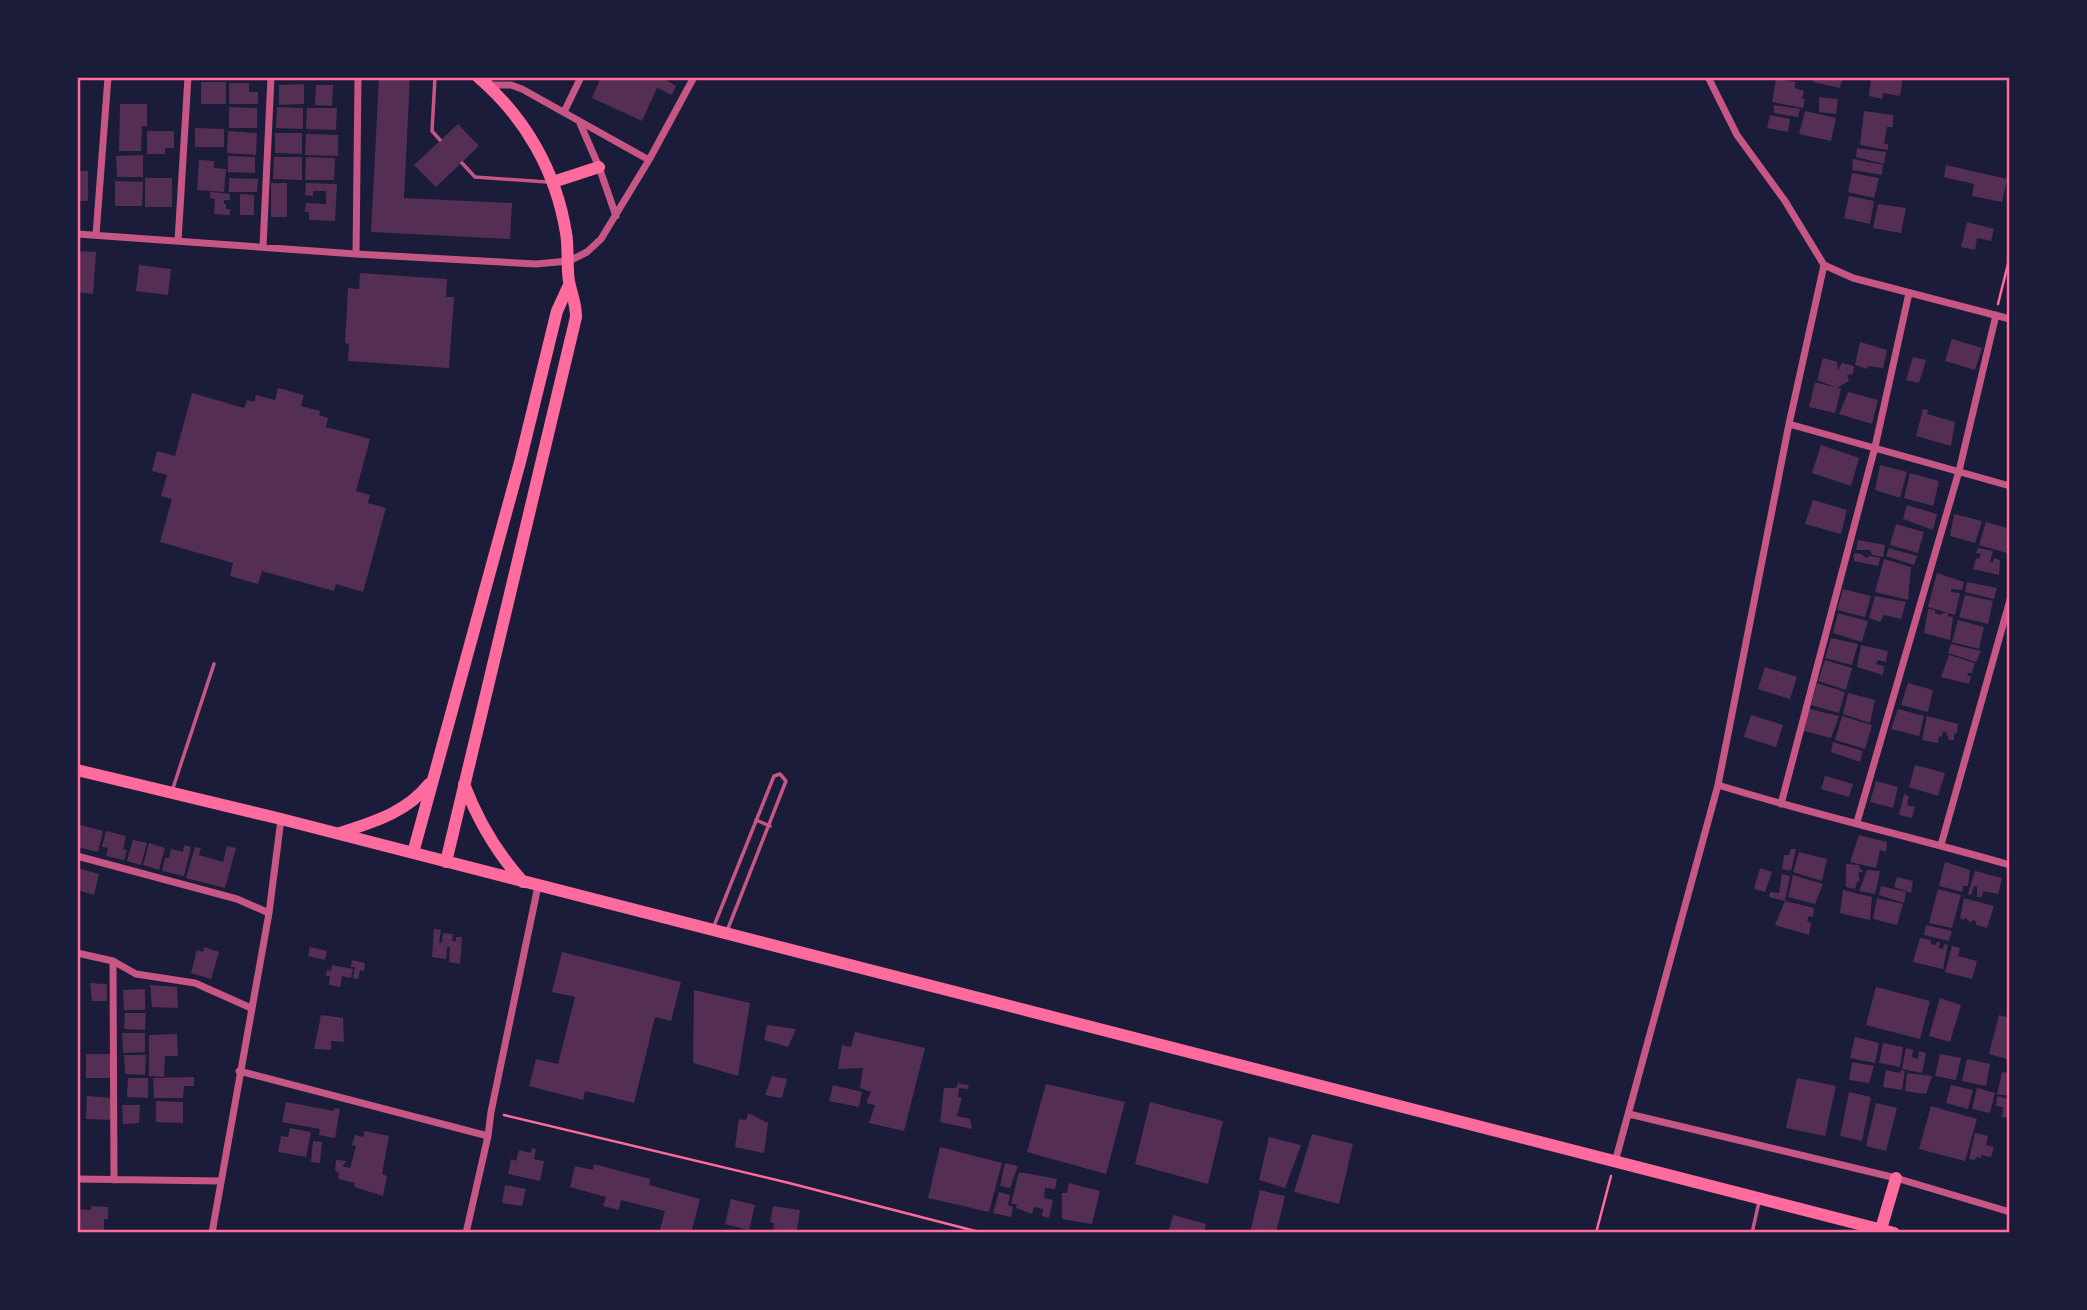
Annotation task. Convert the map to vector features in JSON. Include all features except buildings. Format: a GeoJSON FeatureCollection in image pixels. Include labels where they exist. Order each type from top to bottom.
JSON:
{"type":"FeatureCollection","features":[{"type":"Feature","properties":{"kind":"main road"},"geometry":{"type":"LineString","coordinates":[[446,862],[576,317],[574,295],[569,285],[564,221],[553,183],[544,160],[526,130],[485,80]]}},
{"type":"Feature","properties":{"kind":"main road"},"geometry":{"type":"LineString","coordinates":[[553,183],[599,167]]}},
{"type":"Feature","properties":{"kind":"main road"},"geometry":{"type":"LineString","coordinates":[[413,853],[520,462],[557,311],[569,285]]}},
{"type":"Feature","properties":{"kind":"main road"},"geometry":{"type":"LineString","coordinates":[[77,770],[282,819],[1161,1043],[1759,1200],[1855,1228],[1888,1231],[1896,1178]]}},
{"type":"Feature","properties":{"kind":"main road"},"geometry":{"type":"LineString","coordinates":[[338,834],[401,810],[419,796],[434,779]]}},
{"type":"Feature","properties":{"kind":"main road"},"geometry":{"type":"LineString","coordinates":[[464,784],[474,811],[488,836],[523,882]]}},
{"type":"Feature","properties":{"kind":"street"},"geometry":{"type":"LineString","coordinates":[[96,235],[108,77]]}},
{"type":"Feature","properties":{"kind":"street"},"geometry":{"type":"LineString","coordinates":[[178,241],[188,77]]}},
{"type":"Feature","properties":{"kind":"street"},"geometry":{"type":"LineString","coordinates":[[263,247],[271,77]]}},
{"type":"Feature","properties":{"kind":"street"},"geometry":{"type":"LineString","coordinates":[[356,254],[358,77]]}},
{"type":"Feature","properties":{"kind":"street"},"geometry":{"type":"LineString","coordinates":[[564,112],[581,77]]}},
{"type":"Feature","properties":{"kind":"street"},"geometry":{"type":"LineString","coordinates":[[77,234],[536,264],[569,261],[587,252],[601,239],[649,160],[694,77]]}},
{"type":"Feature","properties":{"kind":"street"},"geometry":{"type":"LineString","coordinates":[[1708,77],[1737,135],[1785,201],[1824,265],[1853,278],[2010,319]]}},
{"type":"Feature","properties":{"kind":"street"},"geometry":{"type":"LineString","coordinates":[[485,80],[522,89],[649,160]]}},
{"type":"Feature","properties":{"kind":"street"},"geometry":{"type":"LineString","coordinates":[[579,121],[616,216]]}},
{"type":"Feature","properties":{"kind":"street"},"geometry":{"type":"LineString","coordinates":[[1615,1162],[1718,785],[1789,424],[1824,265]]}},
{"type":"Feature","properties":{"kind":"street"},"geometry":{"type":"LineString","coordinates":[[1781,804],[1875,447],[1909,293]]}},
{"type":"Feature","properties":{"kind":"street"},"geometry":{"type":"LineString","coordinates":[[1857,822],[1959,471],[1996,315]]}},
{"type":"Feature","properties":{"kind":"street"},"geometry":{"type":"LineString","coordinates":[[1789,424],[2010,486]]}},
{"type":"Feature","properties":{"kind":"street"},"geometry":{"type":"LineString","coordinates":[[1941,845],[2010,600]]}},
{"type":"Feature","properties":{"kind":"street"},"geometry":{"type":"LineString","coordinates":[[1718,785],[2010,865]]}},
{"type":"Feature","properties":{"kind":"street"},"geometry":{"type":"LineString","coordinates":[[212,1233],[269,913],[282,819]]}},
{"type":"Feature","properties":{"kind":"street"},"geometry":{"type":"LineString","coordinates":[[77,856],[237,899],[269,913]]}},
{"type":"Feature","properties":{"kind":"street"},"geometry":{"type":"LineString","coordinates":[[466,1233],[538,886]]}},
{"type":"Feature","properties":{"kind":"street"},"geometry":{"type":"LineString","coordinates":[[77,953],[113,961],[136,974],[195,983],[251,1008]]}},
{"type":"Feature","properties":{"kind":"street"},"geometry":{"type":"LineString","coordinates":[[113,961],[114,1180]]}},
{"type":"Feature","properties":{"kind":"street"},"geometry":{"type":"LineString","coordinates":[[239,1071],[488,1136]]}},
{"type":"Feature","properties":{"kind":"street"},"geometry":{"type":"LineString","coordinates":[[1629,1114],[1896,1178],[2010,1212]]}},
{"type":"Feature","properties":{"kind":"street"},"geometry":{"type":"LineString","coordinates":[[77,1180],[220,1181]]}},
{"type":"Feature","properties":{"kind":"lane"},"geometry":{"type":"LineString","coordinates":[[435,77],[432,131],[440,140]]}},
{"type":"Feature","properties":{"kind":"lane"},"geometry":{"type":"LineString","coordinates":[[461,163],[475,177],[553,183]]}},
{"type":"Feature","properties":{"kind":"lane"},"geometry":{"type":"LineString","coordinates":[[172,793],[214,664]]}},
{"type":"Feature","properties":{"kind":"lane"},"geometry":{"type":"LineString","coordinates":[[780,774],[786,781],[770,826],[719,931],[756,820],[774,776],[780,774]]}},
{"type":"Feature","properties":{"kind":"lane"},"geometry":{"type":"LineString","coordinates":[[756,820],[770,826]]}},
{"type":"Feature","properties":{"kind":"lane"},"geometry":{"type":"LineString","coordinates":[[1752,1233],[1759,1200]]}},
{"type":"Feature","properties":{"kind":"path"},"geometry":{"type":"LineString","coordinates":[[1996,315],[2010,256]]}},
{"type":"Feature","properties":{"kind":"path"},"geometry":{"type":"LineString","coordinates":[[491,1112],[789,1183],[983,1233]]}},
{"type":"Feature","properties":{"kind":"path"},"geometry":{"type":"LineString","coordinates":[[1595,1233],[1615,1162]]}}]}
